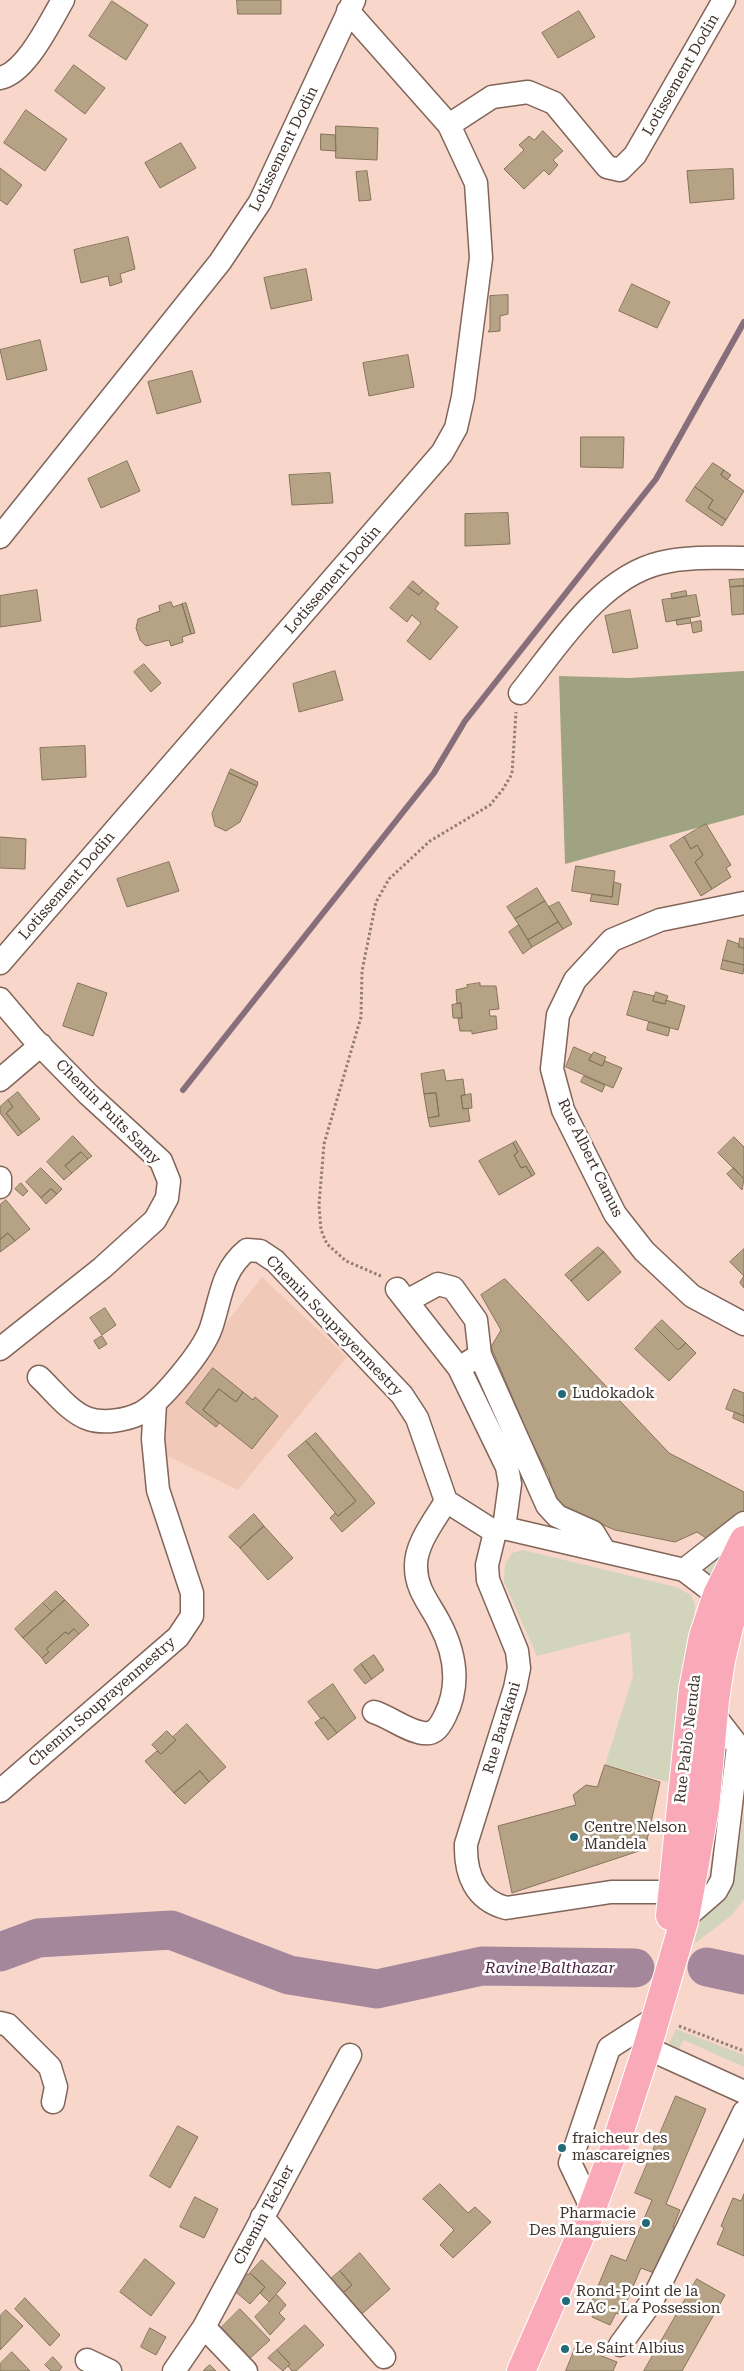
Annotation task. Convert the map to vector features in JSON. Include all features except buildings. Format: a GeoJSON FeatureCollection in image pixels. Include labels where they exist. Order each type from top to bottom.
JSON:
{"type":"FeatureCollection","features":[{"type":"Feature","properties":{"kind":"main road","name":"Rue Pablo Neruda"},"geometry":{"type":"LineString","coordinates":[[664,1985],[671,1892],[693,1689],[703,1637],[717,1595],[744,1540]]}},
{"type":"Feature","properties":{"kind":"main road","name":"Rue Pablo Neruda"},"geometry":{"type":"LineString","coordinates":[[664,1985],[685,1918],[705,1808],[721,1660],[730,1623],[744,1583]]}},
{"type":"Feature","properties":{"kind":"main road"},"geometry":{"type":"LineString","coordinates":[[521,2371],[592,2209],[657,2017],[664,1985]]}},
{"type":"Feature","properties":{"kind":"street"},"geometry":{"type":"LineString","coordinates":[[0,78],[10,76],[36,45],[63,0]]}},
{"type":"Feature","properties":{"kind":"street","name":"Lotissement Dodin"},"geometry":{"type":"LineString","coordinates":[[449,125],[492,97],[528,92],[554,103],[607,167],[620,170],[636,155],[724,0]]}},
{"type":"Feature","properties":{"kind":"street","name":"Lotissement Dodin"},"geometry":{"type":"LineString","coordinates":[[0,538],[220,262],[260,202],[351,6],[449,125],[476,183],[481,258],[463,397],[456,428],[442,453],[0,963]]}},
{"type":"Feature","properties":{"kind":"street"},"geometry":{"type":"LineString","coordinates":[[520,693],[593,604],[624,577],[660,563],[700,557],[744,558]]}},
{"type":"Feature","properties":{"kind":"street","name":"Rue Albert Camus"},"geometry":{"type":"LineString","coordinates":[[744,903],[660,920],[612,940],[575,980],[558,1015],[552,1069],[563,1110],[615,1214],[644,1251],[692,1296],[744,1324]]}},
{"type":"Feature","properties":{"kind":"street","name":"Chemin Puits Samy"},"geometry":{"type":"LineString","coordinates":[[0,999],[88,1094],[161,1161],[169,1181],[167,1198],[155,1220],[102,1268],[0,1349]]}},
{"type":"Feature","properties":{"kind":"street"},"geometry":{"type":"LineString","coordinates":[[0,1080],[41,1045]]}},
{"type":"Feature","properties":{"kind":"street"},"geometry":{"type":"LineString","coordinates":[[0,1178],[0,1187]]}},
{"type":"Feature","properties":{"kind":"street","name":"Chemin Souprayenmestry"},"geometry":{"type":"LineString","coordinates":[[0,1791],[178,1637],[192,1616],[192,1593],[158,1490],[153,1439],[155,1403],[192,1360],[204,1342],[210,1329],[224,1279],[235,1259],[247,1250],[260,1251],[275,1261],[402,1395],[417,1418],[459,1509]]}},
{"type":"Feature","properties":{"kind":"street"},"geometry":{"type":"LineString","coordinates":[[402,1295],[438,1284],[446,1284],[453,1288],[476,1320],[480,1355],[547,1505],[557,1516],[593,1532],[604,1550]]}},
{"type":"Feature","properties":{"kind":"street","name":"Rue Barakani"},"geometry":{"type":"LineString","coordinates":[[402,1295],[458,1368],[506,1467],[510,1484],[499,1530],[487,1565],[488,1580],[517,1651],[519,1668],[515,1688],[466,1844],[468,1869],[474,1884],[483,1898],[494,1905],[506,1908],[611,1892],[671,1892]]}},
{"type":"Feature","properties":{"kind":"street"},"geometry":{"type":"LineString","coordinates":[[458,1368],[480,1355]]}},
{"type":"Feature","properties":{"kind":"street"},"geometry":{"type":"LineString","coordinates":[[39,1377],[78,1412],[89,1419],[116,1420],[140,1413],[155,1403]]}},
{"type":"Feature","properties":{"kind":"street"},"geometry":{"type":"LineString","coordinates":[[374,1712],[422,1733],[432,1733],[440,1726],[449,1708],[455,1686],[454,1665],[449,1643],[438,1621],[424,1600],[416,1579],[416,1564],[420,1548],[459,1509],[499,1530],[604,1550],[684,1570],[717,1595],[730,1623]]}},
{"type":"Feature","properties":{"kind":"street"},"geometry":{"type":"LineString","coordinates":[[684,1570],[744,1523]]}},
{"type":"Feature","properties":{"kind":"street"},"geometry":{"type":"LineString","coordinates":[[685,1918],[716,1892],[722,1880],[740,1774],[738,1746],[714,1715]]}},
{"type":"Feature","properties":{"kind":"street"},"geometry":{"type":"LineString","coordinates":[[592,2209],[570,2163],[576,2145],[609,2048],[657,2017]]}},
{"type":"Feature","properties":{"kind":"street"},"geometry":{"type":"LineString","coordinates":[[0,2023],[8,2024],[50,2067],[56,2087],[53,2102]]}},
{"type":"Feature","properties":{"kind":"street"},"geometry":{"type":"LineString","coordinates":[[647,2048],[744,2092]]}},
{"type":"Feature","properties":{"kind":"street","name":"Chemin Técher"},"geometry":{"type":"LineString","coordinates":[[174,2371],[204,2327],[350,2055]]}},
{"type":"Feature","properties":{"kind":"street"},"geometry":{"type":"LineString","coordinates":[[620,2345],[652,2301],[744,2112]]}},
{"type":"Feature","properties":{"kind":"street"},"geometry":{"type":"LineString","coordinates":[[262,2217],[384,2357]]}},
{"type":"Feature","properties":{"kind":"street"},"geometry":{"type":"LineString","coordinates":[[204,2327],[246,2371]]}},
{"type":"Feature","properties":{"kind":"street"},"geometry":{"type":"LineString","coordinates":[[87,2360],[110,2371]]}},
{"type":"Feature","properties":{"kind":"path"},"geometry":{"type":"LineString","coordinates":[[402,1295],[388,1280],[346,1261],[327,1244],[320,1230],[319,1205],[324,1144],[358,1032],[364,953],[376,902],[389,878],[430,841],[490,805],[503,789],[512,774],[517,725],[516,707],[520,693]]}},
{"type":"Feature","properties":{"kind":"path"},"geometry":{"type":"LineString","coordinates":[[657,2017],[744,2050]]}},
{"type":"Feature","properties":{"kind":"shaded area"},"geometry":{"type":"Polygon","coordinates":[[[262,1277],[347,1357],[238,1490],[159,1452],[160,1418],[195,1363],[262,1277]]]}},
{"type":"Feature","properties":{"kind":"green space"},"geometry":{"type":"Polygon","coordinates":[[[744,671],[744,815],[565,864],[559,676],[630,678],[744,671]]]}},
{"type":"Feature","properties":{"kind":"green space"},"geometry":{"type":"Polygon","coordinates":[[[726,1542],[714,1580],[697,1567],[726,1542]]]}},
{"type":"Feature","properties":{"kind":"green space"},"geometry":{"type":"Polygon","coordinates":[[[523,1550],[676,1587],[691,1595],[695,1605],[693,1631],[672,1783],[605,1765],[633,1676],[630,1632],[537,1656],[504,1582],[505,1565],[512,1553],[523,1550]]]}},
{"type":"Feature","properties":{"kind":"green space"},"geometry":{"type":"Polygon","coordinates":[[[744,1811],[744,1899],[732,1915],[694,1944],[701,1915],[734,1882],[744,1811]]]}},
{"type":"Feature","properties":{"kind":"green space"},"geometry":{"type":"Polygon","coordinates":[[[676,2029],[744,2055],[744,2067],[684,2040],[676,2054],[666,2050],[676,2029]]]}},
{"type":"Feature","properties":{"kind":"waterway"},"geometry":{"type":"LineString","coordinates":[[183,1090],[434,773],[465,721],[656,479],[744,322]]}},
{"type":"Feature","properties":{"kind":"waterway","name":"Ravine Balthazar"},"geometry":{"type":"LineString","coordinates":[[0,1952],[38,1938],[171,1930],[289,1975],[377,1989],[482,1966],[635,1968]]}},
{"type":"Feature","properties":{"kind":"waterway","name":"Ravine Balthazar"},"geometry":{"type":"LineString","coordinates":[[707,1967],[744,1975]]}},
{"type":"Feature","properties":{"kind":"place","name":"Ludokadok"},"geometry":{"type":"Point","coordinates":[562,1394]}},
{"type":"Feature","properties":{"kind":"place","name":"Centre Nelson Mandela"},"geometry":{"type":"Point","coordinates":[574,1837]}},
{"type":"Feature","properties":{"kind":"place","name":"fraicheur des mascareignes"},"geometry":{"type":"Point","coordinates":[562,2148]}},
{"type":"Feature","properties":{"kind":"place","name":"Pharmacie Des Manguiers"},"geometry":{"type":"Point","coordinates":[646,2223]}},
{"type":"Feature","properties":{"kind":"place","name":"Rond-Point de la ZAC - La Possession"},"geometry":{"type":"Point","coordinates":[566,2301]}},
{"type":"Feature","properties":{"kind":"place","name":"Le Saint Albius"},"geometry":{"type":"Point","coordinates":[565,2349]}}]}
